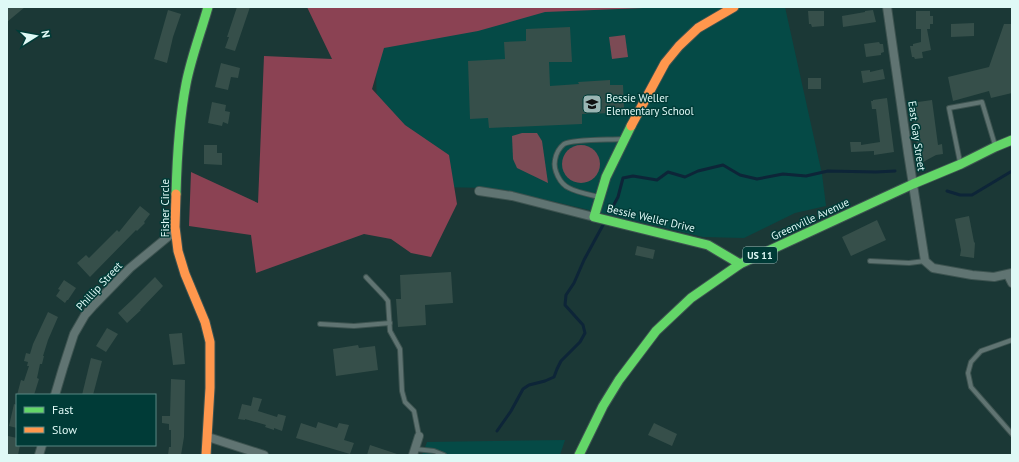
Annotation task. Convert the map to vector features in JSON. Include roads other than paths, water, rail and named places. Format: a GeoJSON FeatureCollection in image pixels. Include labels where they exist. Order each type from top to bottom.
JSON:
{"type":"FeatureCollection","features":[{"type":"Feature","properties":{"kind":"street","name":"Fisher Circle"},"geometry":{"type":"LineString","coordinates":[[206,455],[208,437],[210,358],[209,338],[202,312],[182,266],[175,231],[178,142],[181,114],[189,69],[208,7]]}},
{"type":"Feature","properties":{"kind":"street","name":"Bessie Weller Drive"},"geometry":{"type":"LineString","coordinates":[[734,7],[698,28],[672,53],[662,66],[606,177],[594,217],[708,245],[740,264]]}},
{"type":"Feature","properties":{"kind":"street","name":"East Gay Street"},"geometry":{"type":"LineString","coordinates":[[887,7],[912,184],[928,264]]}},
{"type":"Feature","properties":{"kind":"street","name":"Greenville Avenue"},"geometry":{"type":"LineString","coordinates":[[580,455],[600,411],[619,380],[656,332],[691,298],[740,264],[912,184],[961,164],[1012,140]]}},
{"type":"Feature","properties":{"kind":"street"},"geometry":{"type":"LineString","coordinates":[[479,191],[512,196],[594,217]]}},
{"type":"Feature","properties":{"kind":"street","name":"Phillip Street"},"geometry":{"type":"LineString","coordinates":[[55,394],[74,334],[85,315],[130,268],[175,231]]}},
{"type":"Feature","properties":{"kind":"street"},"geometry":{"type":"LineString","coordinates":[[928,264],[933,268],[972,275],[994,277],[1010,274],[1012,283]]}},
{"type":"Feature","properties":{"kind":"street"},"geometry":{"type":"LineString","coordinates":[[414,452],[419,436]]}},
{"type":"Feature","properties":{"kind":"street"},"geometry":{"type":"LineString","coordinates":[[208,437],[264,455]]}},
{"type":"Feature","properties":{"kind":"lane"},"geometry":{"type":"LineString","coordinates":[[961,164],[949,108],[982,102],[995,147]]}},
{"type":"Feature","properties":{"kind":"lane"},"geometry":{"type":"LineString","coordinates":[[600,198],[569,188],[561,182],[556,172],[555,162],[557,152],[564,144],[575,141],[624,139]]}},
{"type":"Feature","properties":{"kind":"lane"},"geometry":{"type":"LineString","coordinates":[[870,261],[928,264]]}},
{"type":"Feature","properties":{"kind":"lane"},"geometry":{"type":"LineString","coordinates":[[366,277],[388,301],[390,331],[400,349],[402,391],[405,402],[414,411],[419,436]]}},
{"type":"Feature","properties":{"kind":"lane"},"geometry":{"type":"LineString","coordinates":[[320,324],[354,326],[390,323]]}},
{"type":"Feature","properties":{"kind":"lane"},"geometry":{"type":"LineString","coordinates":[[1012,340],[981,351],[971,362],[968,373],[971,387],[1012,434]]}},
{"type":"Feature","properties":{"kind":"lane"},"geometry":{"type":"LineString","coordinates":[[414,452],[434,451],[444,455]]}},
{"type":"Feature","properties":{"kind":"waterway"},"geometry":{"type":"LineString","coordinates":[[611,210],[618,197],[623,178],[633,176],[657,180],[668,172],[685,177],[698,171],[723,165],[740,175],[757,179],[783,174],[806,176],[828,171],[895,171]]}},
{"type":"Feature","properties":{"kind":"waterway"},"geometry":{"type":"LineString","coordinates":[[947,191],[960,195],[972,195],[1012,171]]}},
{"type":"Feature","properties":{"kind":"waterway"},"geometry":{"type":"LineString","coordinates":[[497,431],[511,411],[523,389],[529,385],[554,377],[561,361],[580,342],[585,333],[583,325],[565,305],[566,295],[574,283],[584,260],[603,225]]}},
{"type":"Feature","properties":{"kind":"place","name":"Bessie Weller Elementary School"},"geometry":{"type":"Point","coordinates":[592,104]}}]}
